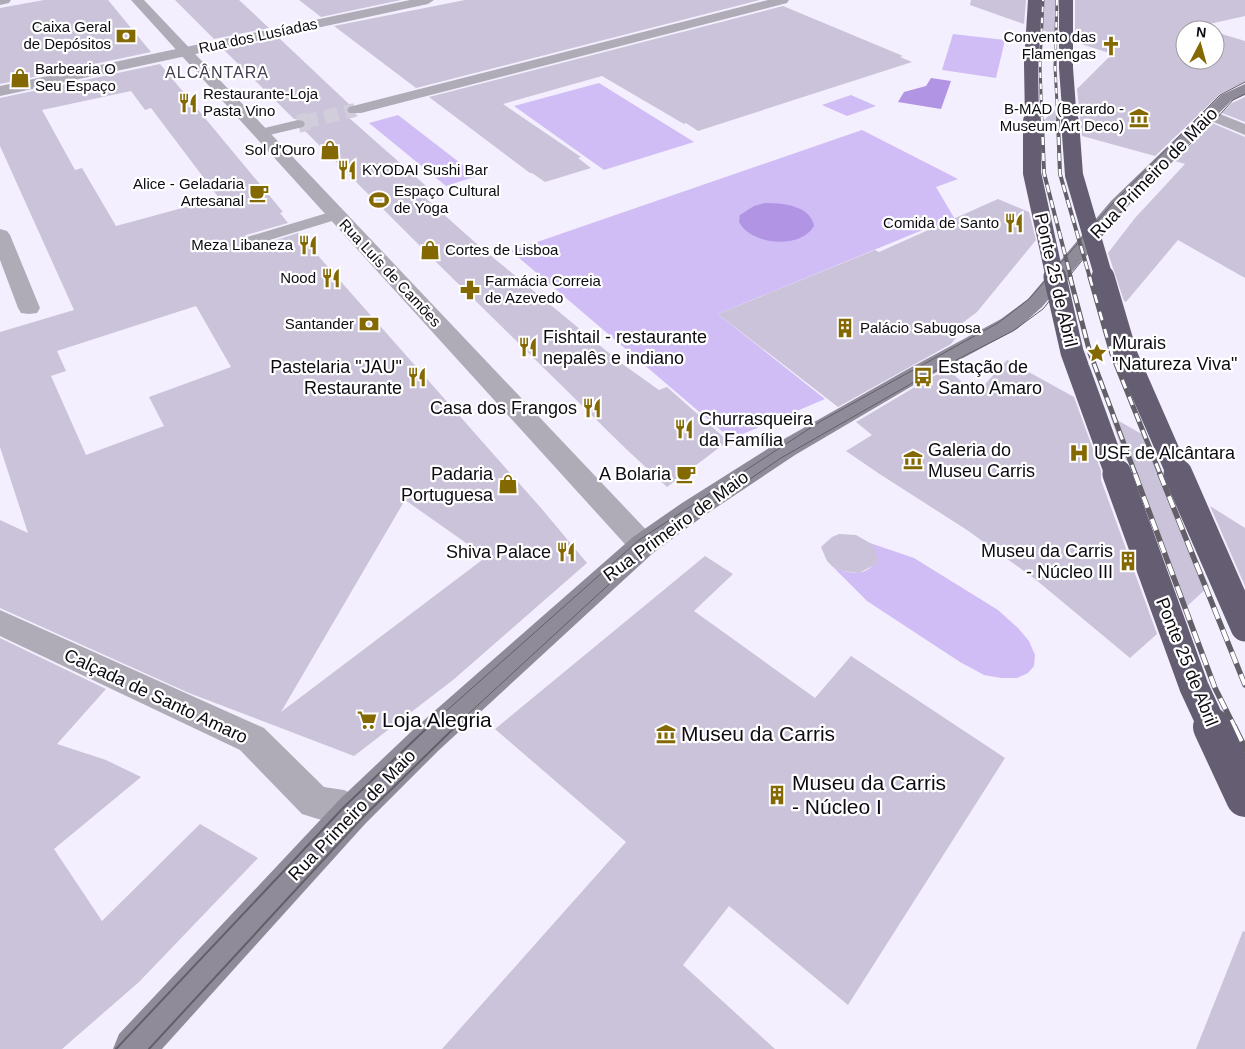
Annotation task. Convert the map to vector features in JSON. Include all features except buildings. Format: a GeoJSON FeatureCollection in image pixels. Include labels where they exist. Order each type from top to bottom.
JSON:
{"type":"FeatureCollection","features":[{"type":"Feature","properties":{"kind":"highway","name":"Ponte 25 de Abril"},"geometry":{"type":"LineString","coordinates":[[1035,0],[1031,64],[1032,172],[1072,352],[1194,687],[1245,798]]}},
{"type":"Feature","properties":{"kind":"highway"},"geometry":{"type":"LineString","coordinates":[[1066,0],[1066,68],[1074,175],[1126,355],[1245,627]]}},
{"type":"Feature","properties":{"kind":"main road","name":"Rua Primeiro de Maio"},"geometry":{"type":"LineString","coordinates":[[134,1049],[352,812],[426,740],[643,545],[692,510],[786,449],[1009,324],[1035,304],[1118,205],[1226,98],[1245,89]]}},
{"type":"Feature","properties":{"kind":"street"},"geometry":{"type":"LineString","coordinates":[[0,1],[5,0]]}},
{"type":"Feature","properties":{"kind":"street","name":"Rua Luís de Camões"},"geometry":{"type":"LineString","coordinates":[[137,0],[643,545]]}},
{"type":"Feature","properties":{"kind":"street"},"geometry":{"type":"LineString","coordinates":[[370,0],[384,9]]}},
{"type":"Feature","properties":{"kind":"street","name":"Rua dos Lusíadas"},"geometry":{"type":"LineString","coordinates":[[0,91],[428,0]]}},
{"type":"Feature","properties":{"kind":"street"},"geometry":{"type":"LineString","coordinates":[[355,110],[783,0]]}},
{"type":"Feature","properties":{"kind":"street"},"geometry":{"type":"LineString","coordinates":[[1210,115],[1245,130]]}},
{"type":"Feature","properties":{"kind":"street"},"geometry":{"type":"LineString","coordinates":[[0,235],[29,308]]}},
{"type":"Feature","properties":{"kind":"street","name":"Calçada de Santo Amaro"},"geometry":{"type":"LineString","coordinates":[[0,622],[252,739],[315,802],[344,806],[352,812]]}},
{"type":"Feature","properties":{"kind":"lane"},"geometry":{"type":"LineString","coordinates":[[261,133],[298,124]]}},
{"type":"Feature","properties":{"kind":"lane"},"geometry":{"type":"LineString","coordinates":[[253,240],[337,215]]}},
{"type":"Feature","properties":{"kind":"shaded area"},"geometry":{"type":"Polygon","coordinates":[[[953,34],[1005,40],[996,78],[942,70],[953,34]]]}},
{"type":"Feature","properties":{"kind":"shaded area"},"geometry":{"type":"Polygon","coordinates":[[[931,78],[951,81],[941,109],[898,102],[904,92],[926,86],[931,78]]]}},
{"type":"Feature","properties":{"kind":"shaded area"},"geometry":{"type":"Polygon","coordinates":[[[599,83],[694,142],[604,170],[514,106],[599,83]]]}},
{"type":"Feature","properties":{"kind":"shaded area"},"geometry":{"type":"Polygon","coordinates":[[[851,95],[876,106],[847,116],[822,105],[851,95]]]}},
{"type":"Feature","properties":{"kind":"shaded area"},"geometry":{"type":"Polygon","coordinates":[[[398,115],[477,176],[446,186],[369,123],[398,115]]]}},
{"type":"Feature","properties":{"kind":"shaded area"},"geometry":{"type":"Polygon","coordinates":[[[862,130],[958,179],[936,187],[969,243],[930,227],[718,314],[825,399],[731,439],[511,251],[862,130]]]}},
{"type":"Feature","properties":{"kind":"shaded area"},"geometry":{"type":"Polygon","coordinates":[[[765,203],[787,205],[801,209],[811,219],[814,226],[807,234],[798,239],[787,241],[776,242],[754,236],[745,230],[739,222],[740,215],[754,206],[765,203]]]}},
{"type":"Feature","properties":{"kind":"shaded area"},"geometry":{"type":"Polygon","coordinates":[[[870,543],[914,558],[998,610],[1029,641],[1035,655],[1034,666],[1028,673],[1017,678],[984,675],[960,662],[867,601],[833,567],[856,573],[867,570],[875,562],[870,543]]]}},
{"type":"Feature","properties":{"kind":"tunnel"},"geometry":{"type":"LineString","coordinates":[[304,122],[355,110]]}},
{"type":"Feature","properties":{"kind":"tunnel"},"geometry":{"type":"LineString","coordinates":[[298,124],[309,121]]}},
{"type":"Feature","properties":{"kind":"tram line"},"geometry":{"type":"LineString","coordinates":[[427,728],[639,540],[821,421],[998,323],[1029,299],[1113,203],[1220,95],[1245,82]]}},
{"type":"Feature","properties":{"kind":"tram line"},"geometry":{"type":"LineString","coordinates":[[453,728],[630,565],[666,536],[781,458],[923,377],[1013,331],[1043,309],[1125,207],[1217,118],[1233,100],[1245,94]]}},
{"type":"Feature","properties":{"kind":"tram line"},"geometry":{"type":"LineString","coordinates":[[116,1049],[344,807],[428,727]]}},
{"type":"Feature","properties":{"kind":"tram line"},"geometry":{"type":"LineString","coordinates":[[149,1049],[361,819],[455,727]]}},
{"type":"Feature","properties":{"kind":"railway"},"geometry":{"type":"LineString","coordinates":[[1042,122],[1040,65],[1043,0]]}},
{"type":"Feature","properties":{"kind":"railway"},"geometry":{"type":"LineString","coordinates":[[1057,0],[1055,67],[1058,122]]}},
{"type":"Feature","properties":{"kind":"railway"},"geometry":{"type":"LineString","coordinates":[[1042,121],[1044,173],[1071,278]]}},
{"type":"Feature","properties":{"kind":"railway"},"geometry":{"type":"LineString","coordinates":[[1058,121],[1060,174],[1090,278]]}},
{"type":"Feature","properties":{"kind":"railway"},"geometry":{"type":"LineString","coordinates":[[1070,277],[1090,353],[1136,476]]}},
{"type":"Feature","properties":{"kind":"railway"},"geometry":{"type":"LineString","coordinates":[[1090,277],[1112,354],[1161,476]]}},
{"type":"Feature","properties":{"kind":"railway"},"geometry":{"type":"LineString","coordinates":[[1135,474],[1215,688],[1235,728]]}},
{"type":"Feature","properties":{"kind":"railway"},"geometry":{"type":"LineString","coordinates":[[1160,474],[1245,685]]}},
{"type":"Feature","properties":{"kind":"railway"},"geometry":{"type":"LineString","coordinates":[[1234,727],[1245,749]]}},
{"type":"Feature","properties":{"kind":"place","name":"Caixa Geral de Depósitos"},"geometry":{"type":"Point","coordinates":[126,36]}},
{"type":"Feature","properties":{"kind":"place","name":"Convento das Flamengas"},"geometry":{"type":"Point","coordinates":[1111,46]}},
{"type":"Feature","properties":{"kind":"place","name":"Barbearia O Seu Espaço"},"geometry":{"type":"Point","coordinates":[20,78]}},
{"type":"Feature","properties":{"kind":"place","name":"Restaurante-Loja Pasta Vino"},"geometry":{"type":"Point","coordinates":[188,103]}},
{"type":"Feature","properties":{"kind":"place","name":"B-MAD (Berardo - Museum Art Deco)"},"geometry":{"type":"Point","coordinates":[1139,118]}},
{"type":"Feature","properties":{"kind":"place","name":"Sol d'Ouro"},"geometry":{"type":"Point","coordinates":[330,150]}},
{"type":"Feature","properties":{"kind":"place","name":"KYODAI Sushi Bar"},"geometry":{"type":"Point","coordinates":[347,170]}},
{"type":"Feature","properties":{"kind":"place","name":"Alice - Geladaria Artesanal"},"geometry":{"type":"Point","coordinates":[259,193]}},
{"type":"Feature","properties":{"kind":"place","name":"Espaço Cultural de Yoga"},"geometry":{"type":"Point","coordinates":[379,200]}},
{"type":"Feature","properties":{"kind":"place","name":"Comida de Santo"},"geometry":{"type":"Point","coordinates":[1014,223]}},
{"type":"Feature","properties":{"kind":"place","name":"Meza Libaneza"},"geometry":{"type":"Point","coordinates":[308,245]}},
{"type":"Feature","properties":{"kind":"place","name":"Cortes de Lisboa"},"geometry":{"type":"Point","coordinates":[430,250]}},
{"type":"Feature","properties":{"kind":"place","name":"Nood"},"geometry":{"type":"Point","coordinates":[331,278]}},
{"type":"Feature","properties":{"kind":"place","name":"Farmácia Correia de Azevedo"},"geometry":{"type":"Point","coordinates":[470,290]}},
{"type":"Feature","properties":{"kind":"place","name":"Santander"},"geometry":{"type":"Point","coordinates":[369,324]}},
{"type":"Feature","properties":{"kind":"place","name":"Palácio Sabugosa"},"geometry":{"type":"Point","coordinates":[845,328]}},
{"type":"Feature","properties":{"kind":"place","name":"Fishtail - restaurante nepalês e indiano"},"geometry":{"type":"Point","coordinates":[528,347]}},
{"type":"Feature","properties":{"kind":"place","name":"Murais \"Natureza Viva\""},"geometry":{"type":"Point","coordinates":[1097,353]}},
{"type":"Feature","properties":{"kind":"place","name":"Pastelaria \"JAU\" Restaurante"},"geometry":{"type":"Point","coordinates":[417,377]}},
{"type":"Feature","properties":{"kind":"place","name":"Estação de Santo Amaro"},"geometry":{"type":"Point","coordinates":[923,377]}},
{"type":"Feature","properties":{"kind":"place","name":"Casa dos Frangos"},"geometry":{"type":"Point","coordinates":[592,408]}},
{"type":"Feature","properties":{"kind":"place","name":"Churrasqueira da Família"},"geometry":{"type":"Point","coordinates":[684,429]}},
{"type":"Feature","properties":{"kind":"place","name":"USF de Alcântara"},"geometry":{"type":"Point","coordinates":[1079,453]}},
{"type":"Feature","properties":{"kind":"place","name":"Galeria do Museu Carris"},"geometry":{"type":"Point","coordinates":[913,460]}},
{"type":"Feature","properties":{"kind":"place","name":"A Bolaria"},"geometry":{"type":"Point","coordinates":[686,474]}},
{"type":"Feature","properties":{"kind":"place","name":"Padaria Portuguesa"},"geometry":{"type":"Point","coordinates":[508,484]}},
{"type":"Feature","properties":{"kind":"place","name":"Shiva Palace"},"geometry":{"type":"Point","coordinates":[566,552]}},
{"type":"Feature","properties":{"kind":"place","name":"Museu da Carris - Núcleo III"},"geometry":{"type":"Point","coordinates":[1128,561]}},
{"type":"Feature","properties":{"kind":"place","name":"Loja Alegria"},"geometry":{"type":"Point","coordinates":[367,720]}},
{"type":"Feature","properties":{"kind":"place","name":"Museu da Carris"},"geometry":{"type":"Point","coordinates":[666,734]}},
{"type":"Feature","properties":{"kind":"place","name":"Museu da Carris - Núcleo I"},"geometry":{"type":"Point","coordinates":[777,795]}},
{"type":"Feature","properties":{"kind":"district","name":"ALCÂNTARA"},"geometry":{"type":"Point","coordinates":[217,72]}}]}
